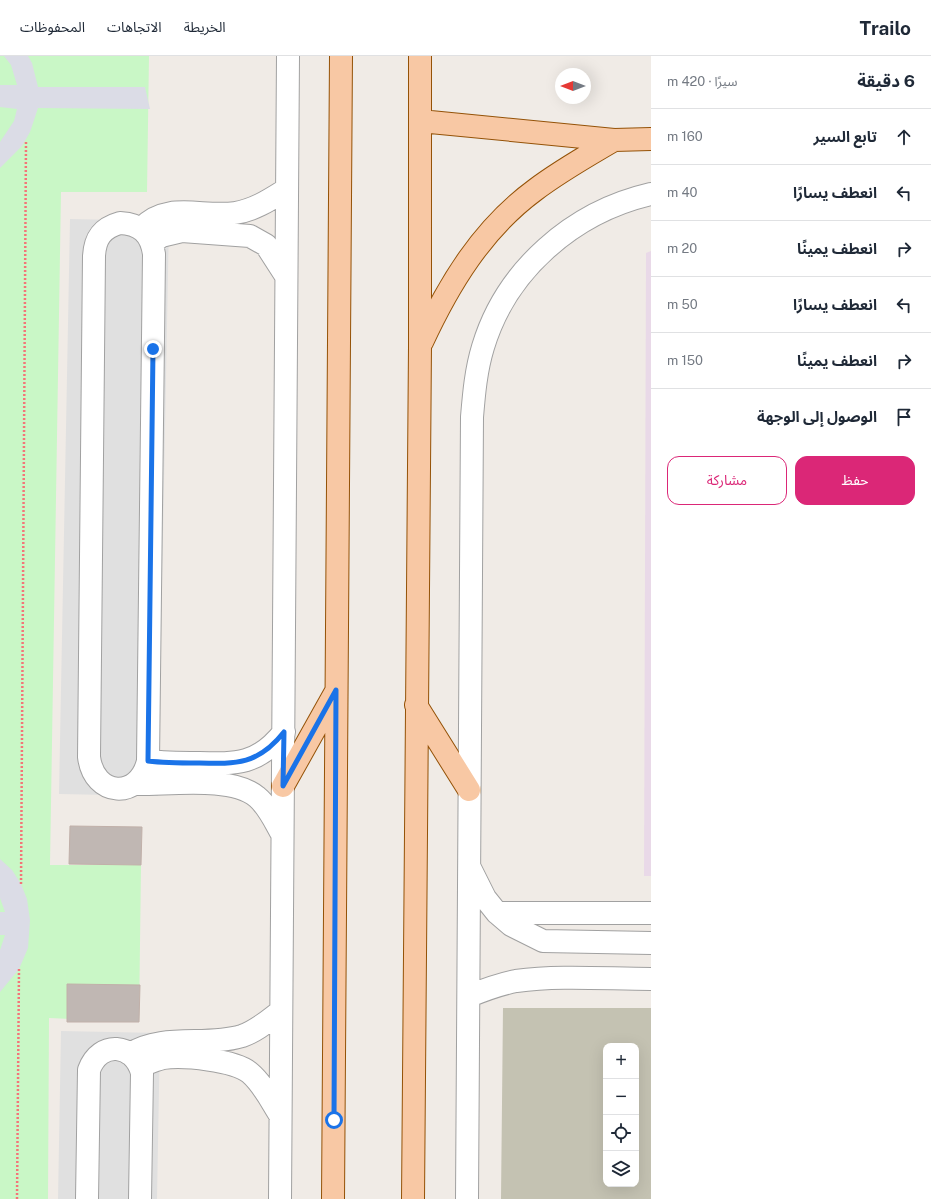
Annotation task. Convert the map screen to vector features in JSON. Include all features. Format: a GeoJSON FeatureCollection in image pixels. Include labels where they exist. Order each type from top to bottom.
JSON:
{"type":"FeatureCollection","features":[{"type":"Feature","properties":{"kind":"main road"},"geometry":{"type":"LineString","coordinates":[[333,1199],[341,56]]}},
{"type":"Feature","properties":{"kind":"main road"},"geometry":{"type":"LineString","coordinates":[[413,1199],[420,346],[420,56]]}},
{"type":"Feature","properties":{"kind":"main road"},"geometry":{"type":"LineString","coordinates":[[420,121],[614,140],[651,139]]}},
{"type":"Feature","properties":{"kind":"main road"},"geometry":{"type":"LineString","coordinates":[[420,346],[446,293],[475,249],[492,229],[533,191],[556,174],[614,140]]}},
{"type":"Feature","properties":{"kind":"main road"},"geometry":{"type":"LineString","coordinates":[[283,786],[336,690]]}},
{"type":"Feature","properties":{"kind":"main road"},"geometry":{"type":"LineString","coordinates":[[416,705],[469,790]]}},
{"type":"Feature","properties":{"kind":"street"},"geometry":{"type":"LineString","coordinates":[[280,1199],[288,56]]}},
{"type":"Feature","properties":{"kind":"street"},"geometry":{"type":"LineString","coordinates":[[147,236],[153,218],[170,212],[224,213],[244,211],[266,202],[288,189]]}},
{"type":"Feature","properties":{"kind":"street"},"geometry":{"type":"LineString","coordinates":[[467,1199],[472,417],[475,381],[483,347],[496,314],[514,284],[537,257],[563,234],[593,215],[633,198],[651,194]]}},
{"type":"Feature","properties":{"kind":"street"},"geometry":{"type":"LineString","coordinates":[[120,223],[131,224],[147,236],[154,254],[148,761],[141,778],[134,784],[124,788],[114,788],[103,785],[95,778],[90,768],[89,757],[94,256],[95,244],[100,234],[109,226],[120,223]]}},
{"type":"Feature","properties":{"kind":"street"},"geometry":{"type":"LineString","coordinates":[[147,236],[161,236],[182,231],[250,236],[266,245],[286,276]]}},
{"type":"Feature","properties":{"kind":"street"},"geometry":{"type":"LineString","coordinates":[[148,761],[168,763],[241,763],[265,752],[284,732]]}},
{"type":"Feature","properties":{"kind":"street"},"geometry":{"type":"LineString","coordinates":[[134,784],[219,784],[237,786],[256,796],[264,804],[282,834]]}},
{"type":"Feature","properties":{"kind":"street"},"geometry":{"type":"LineString","coordinates":[[468,865],[485,898],[497,913],[511,925],[543,941],[651,943]]}},
{"type":"Feature","properties":{"kind":"street"},"geometry":{"type":"LineString","coordinates":[[497,913],[651,913]]}},
{"type":"Feature","properties":{"kind":"street"},"geometry":{"type":"LineString","coordinates":[[469,996],[492,987],[516,981],[565,978],[651,979]]}},
{"type":"Feature","properties":{"kind":"street"},"geometry":{"type":"LineString","coordinates":[[140,1199],[142,1073],[135,1060],[139,1048],[158,1043],[225,1039],[243,1036],[259,1028],[281,1011]]}},
{"type":"Feature","properties":{"kind":"street"},"geometry":{"type":"LineString","coordinates":[[87,1199],[89,1070],[96,1057],[108,1050],[115,1049],[135,1060],[173,1058],[234,1064],[249,1072],[255,1078],[280,1115]]}},
{"type":"Feature","properties":{"kind":"path"},"geometry":{"type":"LineString","coordinates":[[21,884],[26,141]]}},
{"type":"Feature","properties":{"kind":"path"},"geometry":{"type":"LineString","coordinates":[[18,1199],[19,969]]}},
{"type":"Feature","properties":{"kind":"shaded area"},"geometry":{"type":"Polygon","coordinates":[[[4,56],[28,56],[32,63],[38,87],[145,87],[150,109],[38,108],[30,132],[22,146],[0,168],[0,142],[14,121],[17,109],[0,107],[0,85],[17,85],[11,65],[4,56]]]}},
{"type":"Feature","properties":{"kind":"shaded area"},"geometry":{"type":"Polygon","coordinates":[[[70,219],[169,221],[158,796],[59,794],[70,219]]]}},
{"type":"Feature","properties":{"kind":"shaded area"},"geometry":{"type":"Polygon","coordinates":[[[651,251],[651,876],[644,876],[646,253],[651,251]]]}},
{"type":"Feature","properties":{"kind":"shaded area"},"geometry":{"type":"Polygon","coordinates":[[[0,859],[12,870],[21,884],[27,899],[30,920],[28,948],[19,969],[0,992],[0,950],[5,935],[0,935],[0,912],[5,912],[0,898],[0,859]]]}},
{"type":"Feature","properties":{"kind":"shaded area"},"geometry":{"type":"Polygon","coordinates":[[[503,1008],[651,1008],[651,1199],[501,1199],[503,1008]]]}},
{"type":"Feature","properties":{"kind":"shaded area"},"geometry":{"type":"Polygon","coordinates":[[[61,1031],[160,1033],[157,1199],[58,1199],[61,1031]]]}},
{"type":"Feature","properties":{"kind":"green space"},"geometry":{"type":"Polygon","coordinates":[[[0,56],[149,56],[147,192],[61,192],[50,865],[141,865],[139,1022],[49,1018],[48,1199],[0,1199],[0,56]]]}},
{"type":"Feature","properties":{"kind":"building"},"geometry":{"type":"Polygon","coordinates":[[[70,826],[142,827],[141,865],[69,864],[70,826]]]}},
{"type":"Feature","properties":{"kind":"building"},"geometry":{"type":"Polygon","coordinates":[[[67,984],[140,985],[139,1022],[67,1022],[67,984]]]}},
{"type":"Feature","properties":{"kind":"route"},"geometry":{"type":"LineString","coordinates":[[153,349],[148,761],[162,763],[241,763],[265,752],[284,732],[283,786],[336,690],[334,1120]]}}]}
